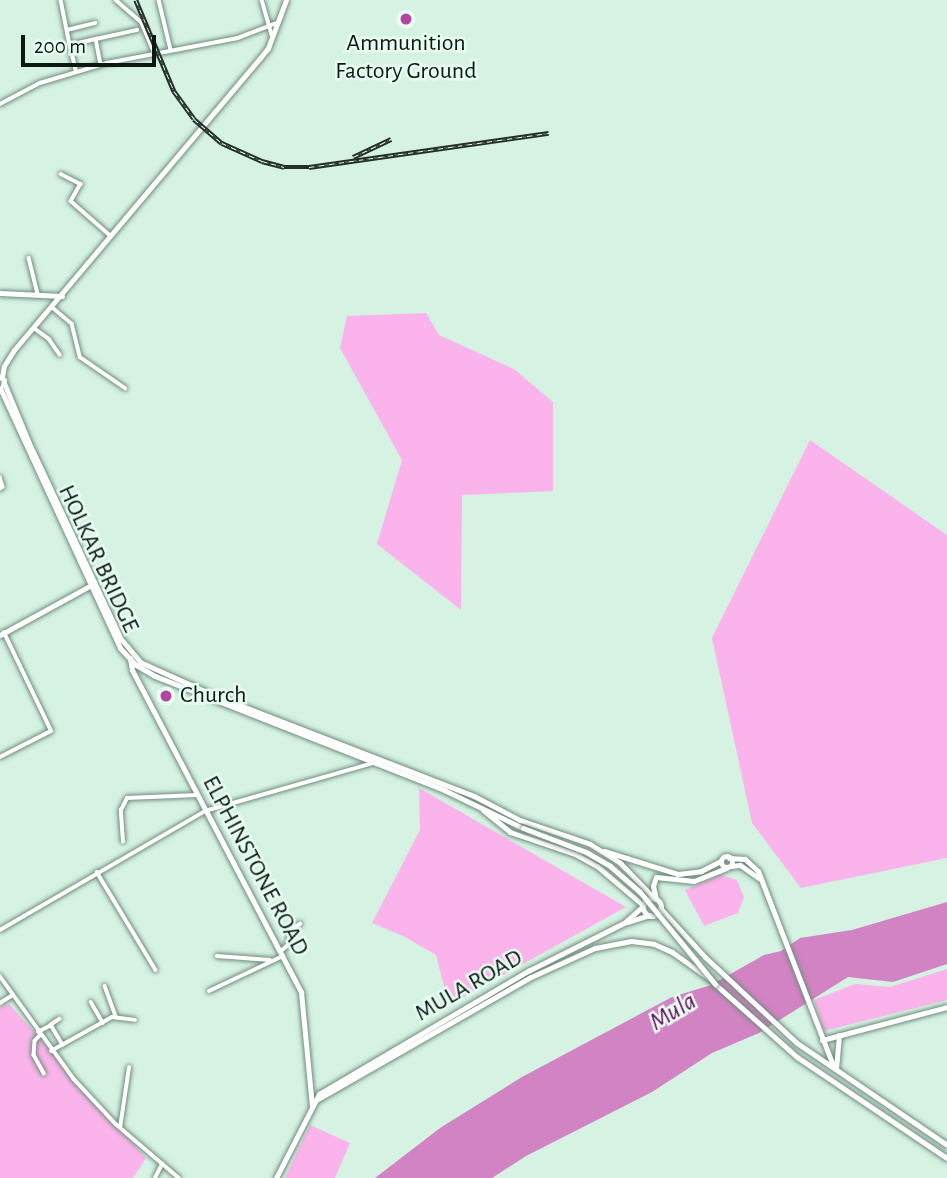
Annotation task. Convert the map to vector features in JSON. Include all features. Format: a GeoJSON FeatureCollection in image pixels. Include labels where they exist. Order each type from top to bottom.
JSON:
{"type":"FeatureCollection","features":[{"type":"Feature","properties":{"kind":"main road"},"geometry":{"type":"LineString","coordinates":[[1,382],[4,366],[14,350],[260,58],[278,24],[286,0]]}},
{"type":"Feature","properties":{"kind":"main road"},"geometry":{"type":"LineString","coordinates":[[0,293],[62,296]]}},
{"type":"Feature","properties":{"kind":"main road","name":"HOLKAR BRIDGE"},"geometry":{"type":"LineString","coordinates":[[1,382],[3,402],[94,588]]}},
{"type":"Feature","properties":{"kind":"main road","name":"ELPHINSTONE ROAD"},"geometry":{"type":"LineString","coordinates":[[1,382],[94,588],[131,656],[132,670],[302,992],[314,1103]]}},
{"type":"Feature","properties":{"kind":"main road"},"geometry":{"type":"LineString","coordinates":[[2,634],[94,588]]}},
{"type":"Feature","properties":{"kind":"main road","name":"ELPHINSTONE ROAD"},"geometry":{"type":"LineString","coordinates":[[131,656],[157,672],[375,760]]}},
{"type":"Feature","properties":{"kind":"main road"},"geometry":{"type":"LineString","coordinates":[[375,760],[478,805],[523,828],[586,852],[617,872],[640,892],[715,984]]}},
{"type":"Feature","properties":{"kind":"main road"},"geometry":{"type":"LineString","coordinates":[[375,760],[474,796],[520,820],[604,851],[678,874],[692,873],[729,858],[739,858],[751,863],[762,881],[814,1023],[835,1069]]}},
{"type":"Feature","properties":{"kind":"main road"},"geometry":{"type":"LineString","coordinates":[[478,805],[495,823],[510,832],[575,854],[597,866],[650,915]]}},
{"type":"Feature","properties":{"kind":"main road"},"geometry":{"type":"LineString","coordinates":[[604,851],[634,875],[705,957],[797,1042],[947,1145]]}},
{"type":"Feature","properties":{"kind":"main road"},"geometry":{"type":"LineString","coordinates":[[729,858],[729,867]]}},
{"type":"Feature","properties":{"kind":"main road"},"geometry":{"type":"LineString","coordinates":[[722,861],[729,867]]}},
{"type":"Feature","properties":{"kind":"main road"},"geometry":{"type":"LineString","coordinates":[[655,899],[653,886],[656,877],[694,881],[740,865],[762,881]]}},
{"type":"Feature","properties":{"kind":"main road"},"geometry":{"type":"LineString","coordinates":[[643,906],[647,899],[655,899]]}},
{"type":"Feature","properties":{"kind":"main road","name":"MULA ROAD"},"geometry":{"type":"LineString","coordinates":[[314,1103],[394,1052],[624,923],[643,906]]}},
{"type":"Feature","properties":{"kind":"main road"},"geometry":{"type":"LineString","coordinates":[[624,923],[657,914],[660,908]]}},
{"type":"Feature","properties":{"kind":"main road"},"geometry":{"type":"LineString","coordinates":[[521,981],[595,947],[640,941],[672,952],[715,984],[797,1057],[947,1158]]}},
{"type":"Feature","properties":{"kind":"main road"},"geometry":{"type":"LineString","coordinates":[[822,1040],[947,1007]]}},
{"type":"Feature","properties":{"kind":"main road"},"geometry":{"type":"LineString","coordinates":[[835,1069],[839,1035]]}},
{"type":"Feature","properties":{"kind":"main road"},"geometry":{"type":"LineString","coordinates":[[828,1054],[836,1052]]}},
{"type":"Feature","properties":{"kind":"main road"},"geometry":{"type":"LineString","coordinates":[[276,1178],[314,1103]]}},
{"type":"Feature","properties":{"kind":"street"},"geometry":{"type":"LineString","coordinates":[[61,0],[76,72]]}},
{"type":"Feature","properties":{"kind":"street"},"geometry":{"type":"LineString","coordinates":[[116,0],[142,23],[155,54]]}},
{"type":"Feature","properties":{"kind":"street"},"geometry":{"type":"LineString","coordinates":[[159,0],[171,50]]}},
{"type":"Feature","properties":{"kind":"street"},"geometry":{"type":"LineString","coordinates":[[262,0],[272,36]]}},
{"type":"Feature","properties":{"kind":"street"},"geometry":{"type":"LineString","coordinates":[[67,30],[95,23]]}},
{"type":"Feature","properties":{"kind":"street"},"geometry":{"type":"LineString","coordinates":[[0,104],[40,83],[101,64],[238,38],[278,24]]}},
{"type":"Feature","properties":{"kind":"street"},"geometry":{"type":"LineString","coordinates":[[70,45],[137,30]]}},
{"type":"Feature","properties":{"kind":"street"},"geometry":{"type":"LineString","coordinates":[[96,39],[101,64]]}},
{"type":"Feature","properties":{"kind":"street"},"geometry":{"type":"LineString","coordinates":[[61,174],[81,184],[71,201],[111,236]]}},
{"type":"Feature","properties":{"kind":"street"},"geometry":{"type":"LineString","coordinates":[[29,258],[38,295]]}},
{"type":"Feature","properties":{"kind":"street"},"geometry":{"type":"LineString","coordinates":[[52,307],[72,324],[78,337],[80,357],[125,388]]}},
{"type":"Feature","properties":{"kind":"street"},"geometry":{"type":"LineString","coordinates":[[34,328],[49,339],[60,355]]}},
{"type":"Feature","properties":{"kind":"street"},"geometry":{"type":"LineString","coordinates":[[0,477],[3,485],[0,489]]}},
{"type":"Feature","properties":{"kind":"street"},"geometry":{"type":"LineString","coordinates":[[0,757],[51,731],[2,634]]}},
{"type":"Feature","properties":{"kind":"street"},"geometry":{"type":"LineString","coordinates":[[0,930],[205,811],[375,760]]}},
{"type":"Feature","properties":{"kind":"street"},"geometry":{"type":"LineString","coordinates":[[123,842],[121,810],[127,798],[197,795]]}},
{"type":"Feature","properties":{"kind":"street"},"geometry":{"type":"LineString","coordinates":[[97,872],[156,970]]}},
{"type":"Feature","properties":{"kind":"street"},"geometry":{"type":"LineString","coordinates":[[209,991],[282,953],[288,945],[291,930],[300,924]]}},
{"type":"Feature","properties":{"kind":"street"},"geometry":{"type":"LineString","coordinates":[[217,956],[272,960]]}},
{"type":"Feature","properties":{"kind":"street"},"geometry":{"type":"LineString","coordinates":[[0,976],[51,1051],[74,1079],[120,1128],[179,1178]]}},
{"type":"Feature","properties":{"kind":"street"},"geometry":{"type":"LineString","coordinates":[[105,986],[116,1016]]}},
{"type":"Feature","properties":{"kind":"street"},"geometry":{"type":"LineString","coordinates":[[0,1003],[13,995]]}},
{"type":"Feature","properties":{"kind":"street"},"geometry":{"type":"LineString","coordinates":[[92,1002],[103,1023]]}},
{"type":"Feature","properties":{"kind":"street"},"geometry":{"type":"LineString","coordinates":[[51,1051],[116,1016],[135,1020]]}},
{"type":"Feature","properties":{"kind":"street"},"geometry":{"type":"LineString","coordinates":[[44,1073],[34,1055],[34,1041],[39,1034],[60,1019]]}},
{"type":"Feature","properties":{"kind":"street"},"geometry":{"type":"LineString","coordinates":[[51,1024],[63,1045]]}},
{"type":"Feature","properties":{"kind":"street"},"geometry":{"type":"LineString","coordinates":[[120,1128],[129,1068]]}},
{"type":"Feature","properties":{"kind":"street"},"geometry":{"type":"LineString","coordinates":[[156,1178],[162,1164]]}},
{"type":"Feature","properties":{"kind":"shaded area"},"geometry":{"type":"Polygon","coordinates":[[[426,313],[439,335],[514,369],[553,402],[553,491],[462,495],[461,610],[377,544],[402,460],[340,348],[347,316],[426,313]]]}},
{"type":"Feature","properties":{"kind":"shaded area"},"geometry":{"type":"Polygon","coordinates":[[[810,440],[947,535],[947,858],[801,888],[752,823],[712,638],[810,440]]]}},
{"type":"Feature","properties":{"kind":"shaded area"},"geometry":{"type":"Polygon","coordinates":[[[419,788],[626,907],[449,1005],[436,955],[405,937],[372,923],[420,830],[419,788]]]}},
{"type":"Feature","properties":{"kind":"shaded area"},"geometry":{"type":"Polygon","coordinates":[[[721,875],[737,880],[744,897],[738,913],[704,926],[685,890],[721,875]]]}},
{"type":"Feature","properties":{"kind":"shaded area"},"geometry":{"type":"Polygon","coordinates":[[[947,969],[947,1000],[824,1031],[814,1000],[855,984],[890,987],[947,969]]]}},
{"type":"Feature","properties":{"kind":"shaded area"},"geometry":{"type":"Polygon","coordinates":[[[9,1004],[146,1158],[133,1178],[0,1178],[0,1007],[9,1004]]]}},
{"type":"Feature","properties":{"kind":"shaded area"},"geometry":{"type":"Polygon","coordinates":[[[310,1125],[350,1143],[335,1178],[285,1178],[310,1125]]]}},
{"type":"Feature","properties":{"kind":"water","name":"Mula"},"geometry":{"type":"Polygon","coordinates":[[[947,902],[947,964],[893,982],[848,977],[759,1033],[712,1053],[652,1092],[526,1156],[492,1178],[375,1178],[440,1128],[522,1077],[672,997],[711,985],[764,955],[781,951],[800,938],[852,930],[947,902]]]}},
{"type":"Feature","properties":{"kind":"railway"},"geometry":{"type":"LineString","coordinates":[[136,0],[174,91],[194,119],[222,143],[262,161],[284,167],[309,167],[549,133]]}},
{"type":"Feature","properties":{"kind":"railway"},"geometry":{"type":"LineString","coordinates":[[353,157],[391,139]]}},
{"type":"Feature","properties":{"kind":"place","name":"Ammunition Factory Ground"},"geometry":{"type":"Point","coordinates":[406,19]}},
{"type":"Feature","properties":{"kind":"place","name":"Church"},"geometry":{"type":"Point","coordinates":[166,696]}}]}
